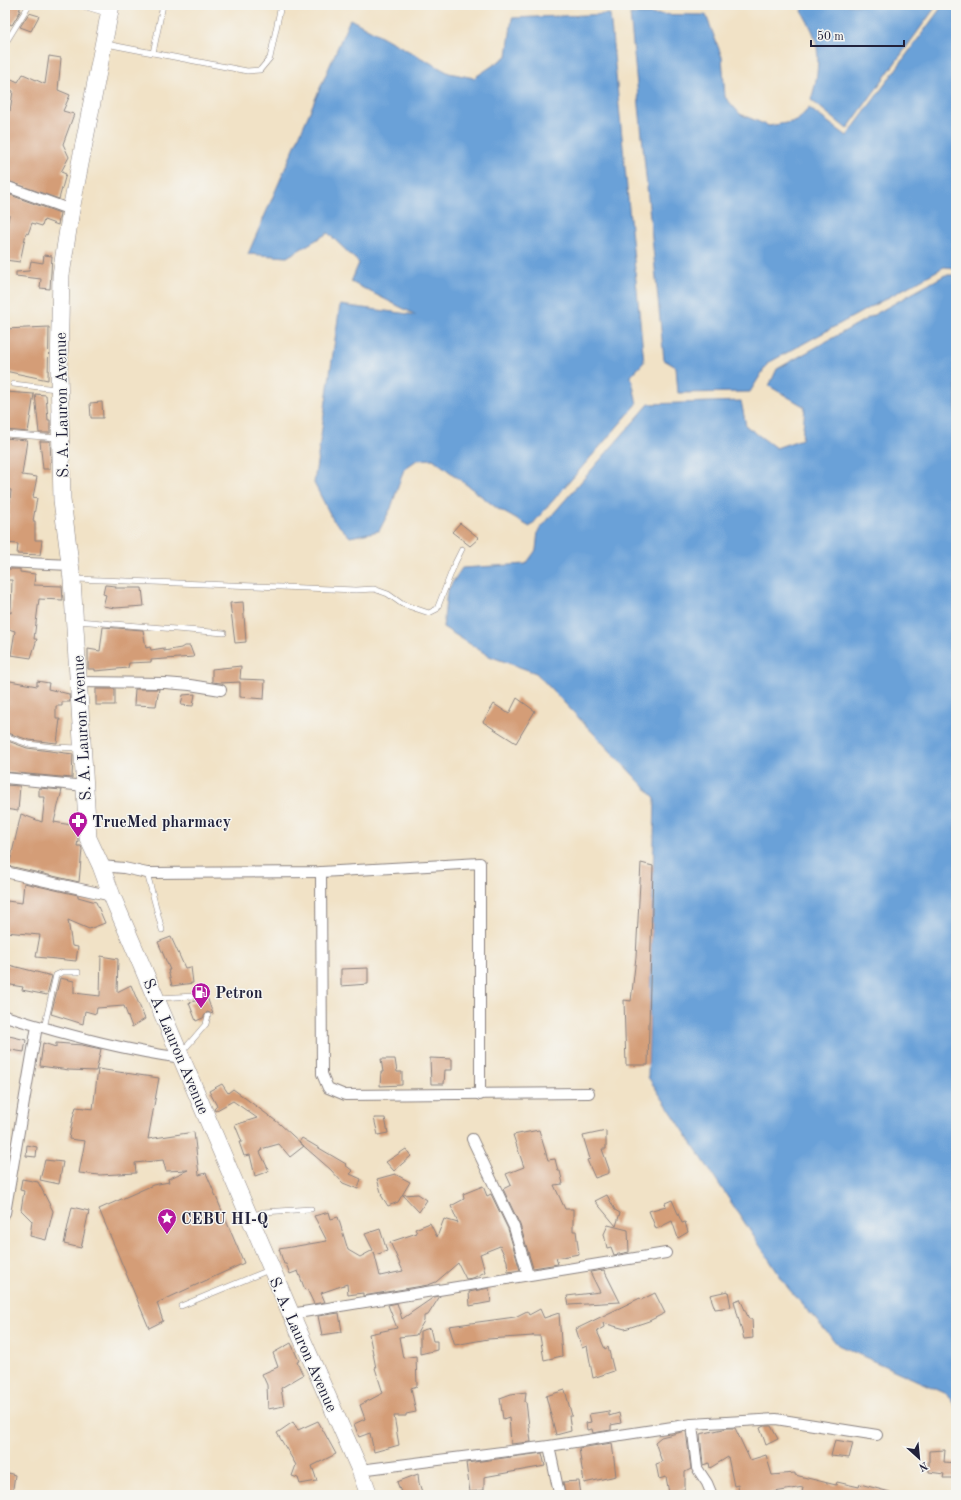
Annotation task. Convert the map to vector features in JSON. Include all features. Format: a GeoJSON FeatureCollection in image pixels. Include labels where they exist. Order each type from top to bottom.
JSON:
{"type":"FeatureCollection","features":[{"type":"Feature","properties":{"kind":"highway","name":"S. A. Lauron Avenue"},"geometry":{"type":"LineString","coordinates":[[110,9],[71,210],[61,275],[59,390],[62,500],[75,620],[88,838],[291,1314],[370,1495]]}},
{"type":"Feature","properties":{"kind":"street"},"geometry":{"type":"LineString","coordinates":[[5,186],[71,210]]}},
{"type":"Feature","properties":{"kind":"street"},"geometry":{"type":"LineString","coordinates":[[5,562],[71,572]]}},
{"type":"Feature","properties":{"kind":"street"},"geometry":{"type":"LineString","coordinates":[[78,682],[166,683],[221,690]]}},
{"type":"Feature","properties":{"kind":"street"},"geometry":{"type":"LineString","coordinates":[[5,778],[85,786]]}},
{"type":"Feature","properties":{"kind":"street"},"geometry":{"type":"LineString","coordinates":[[101,866],[124,868],[147,873],[321,872],[480,863],[480,1095]]}},
{"type":"Feature","properties":{"kind":"street"},"geometry":{"type":"LineString","coordinates":[[5,872],[112,896]]}},
{"type":"Feature","properties":{"kind":"street"},"geometry":{"type":"LineString","coordinates":[[321,872],[322,1074],[328,1088],[345,1095],[589,1093]]}},
{"type":"Feature","properties":{"kind":"street"},"geometry":{"type":"LineString","coordinates":[[5,1016],[41,1027],[148,1054],[181,1056]]}},
{"type":"Feature","properties":{"kind":"street"},"geometry":{"type":"LineString","coordinates":[[5,1213],[41,1027]]}},
{"type":"Feature","properties":{"kind":"street"},"geometry":{"type":"LineString","coordinates":[[472,1139],[514,1227],[528,1275]]}},
{"type":"Feature","properties":{"kind":"street"},"geometry":{"type":"LineString","coordinates":[[291,1314],[666,1253]]}},
{"type":"Feature","properties":{"kind":"street"},"geometry":{"type":"LineString","coordinates":[[360,1470],[549,1446],[692,1424],[776,1419],[877,1435]]}},
{"type":"Feature","properties":{"kind":"street"},"geometry":{"type":"LineString","coordinates":[[692,1424],[697,1468],[707,1483],[712,1495]]}},
{"type":"Feature","properties":{"kind":"street"},"geometry":{"type":"LineString","coordinates":[[549,1446],[558,1493]]}},
{"type":"Feature","properties":{"kind":"lane"},"geometry":{"type":"LineString","coordinates":[[5,44],[29,5]]}},
{"type":"Feature","properties":{"kind":"lane"},"geometry":{"type":"LineString","coordinates":[[80,5],[110,9]]}},
{"type":"Feature","properties":{"kind":"lane"},"geometry":{"type":"LineString","coordinates":[[153,53],[163,5]]}},
{"type":"Feature","properties":{"kind":"lane"},"geometry":{"type":"LineString","coordinates":[[103,44],[247,71],[260,70],[270,58],[281,5]]}},
{"type":"Feature","properties":{"kind":"lane"},"geometry":{"type":"LineString","coordinates":[[13,384],[59,390]]}},
{"type":"Feature","properties":{"kind":"lane"},"geometry":{"type":"LineString","coordinates":[[5,434],[60,438]]}},
{"type":"Feature","properties":{"kind":"lane"},"geometry":{"type":"LineString","coordinates":[[71,572],[356,590],[374,589],[388,594],[402,604],[429,613],[436,609],[462,549]]}},
{"type":"Feature","properties":{"kind":"lane"},"geometry":{"type":"LineString","coordinates":[[75,620],[224,633]]}},
{"type":"Feature","properties":{"kind":"lane"},"geometry":{"type":"LineString","coordinates":[[5,736],[28,744],[82,748]]}},
{"type":"Feature","properties":{"kind":"lane"},"geometry":{"type":"LineString","coordinates":[[147,873],[162,930]]}},
{"type":"Feature","properties":{"kind":"lane"},"geometry":{"type":"LineString","coordinates":[[41,1027],[56,975],[63,972],[78,972]]}},
{"type":"Feature","properties":{"kind":"lane"},"geometry":{"type":"LineString","coordinates":[[156,999],[194,996],[202,999]]}},
{"type":"Feature","properties":{"kind":"lane"},"geometry":{"type":"LineString","coordinates":[[181,1056],[206,1024],[208,1016]]}},
{"type":"Feature","properties":{"kind":"lane"},"geometry":{"type":"LineString","coordinates":[[250,1216],[263,1212],[311,1209]]}},
{"type":"Feature","properties":{"kind":"lane"},"geometry":{"type":"LineString","coordinates":[[181,1306],[272,1268]]}},
{"type":"Feature","properties":{"kind":"water"},"geometry":{"type":"Polygon","coordinates":[[[583,5],[710,5],[710,7],[583,5]]]}},
{"type":"Feature","properties":{"kind":"water"},"geometry":{"type":"Polygon","coordinates":[[[805,5],[937,5],[847,129],[811,100],[815,86],[818,56],[815,38],[802,11],[805,5]]]}},
{"type":"Feature","properties":{"kind":"water"},"geometry":{"type":"Polygon","coordinates":[[[943,5],[956,5],[956,268],[944,267],[768,363],[750,392],[678,393],[676,367],[664,360],[630,14],[706,15],[722,57],[725,97],[740,114],[769,126],[797,121],[809,108],[847,136],[943,5]]]}},
{"type":"Feature","properties":{"kind":"water"},"geometry":{"type":"Polygon","coordinates":[[[610,14],[644,362],[631,376],[637,404],[530,527],[498,509],[433,459],[417,460],[404,469],[391,508],[379,531],[350,537],[333,520],[314,483],[340,305],[416,315],[351,282],[359,263],[328,233],[287,257],[248,254],[350,19],[449,73],[474,78],[507,56],[512,18],[610,14]]]}},
{"type":"Feature","properties":{"kind":"water"},"geometry":{"type":"Polygon","coordinates":[[[945,275],[956,275],[956,1408],[947,1394],[838,1345],[788,1288],[648,1077],[655,798],[536,673],[489,656],[443,627],[447,591],[462,568],[526,564],[536,550],[538,531],[649,404],[741,401],[746,426],[776,448],[802,439],[805,407],[769,386],[777,369],[945,275]]]}},
{"type":"Feature","properties":{"kind":"building"},"geometry":{"type":"Polygon","coordinates":[[[5,5],[22,5],[19,10],[21,10],[12,25],[5,22],[5,5]]]}},
{"type":"Feature","properties":{"kind":"building"},"geometry":{"type":"Polygon","coordinates":[[[29,13],[39,16],[31,31],[20,27],[29,13]]]}},
{"type":"Feature","properties":{"kind":"building"},"geometry":{"type":"Polygon","coordinates":[[[49,56],[61,58],[58,90],[70,95],[63,111],[74,114],[63,144],[69,157],[61,172],[66,174],[59,199],[5,180],[5,108],[10,111],[13,91],[5,87],[5,76],[18,82],[23,74],[45,84],[49,56]]]}},
{"type":"Feature","properties":{"kind":"building"},"geometry":{"type":"Polygon","coordinates":[[[5,193],[60,213],[58,225],[44,220],[42,226],[32,223],[28,234],[26,233],[20,262],[5,260],[5,236],[9,215],[5,214],[5,193]]]}},
{"type":"Feature","properties":{"kind":"building"},"geometry":{"type":"Polygon","coordinates":[[[44,255],[52,256],[50,289],[40,288],[41,279],[16,276],[16,272],[29,271],[31,261],[43,263],[44,255]]]}},
{"type":"Feature","properties":{"kind":"building"},"geometry":{"type":"Polygon","coordinates":[[[49,327],[48,380],[5,371],[5,329],[49,327]]]}},
{"type":"Feature","properties":{"kind":"building"},"geometry":{"type":"Polygon","coordinates":[[[6,392],[34,394],[28,432],[5,430],[6,392]]]}},
{"type":"Feature","properties":{"kind":"building"},"geometry":{"type":"Polygon","coordinates":[[[35,394],[46,395],[48,420],[50,420],[50,433],[39,433],[35,394]]]}},
{"type":"Feature","properties":{"kind":"building"},"geometry":{"type":"Polygon","coordinates":[[[102,402],[103,418],[91,418],[90,403],[102,402]]]}},
{"type":"Feature","properties":{"kind":"building"},"geometry":{"type":"Polygon","coordinates":[[[5,438],[27,440],[22,475],[37,477],[33,497],[37,498],[33,521],[35,521],[35,540],[42,540],[40,555],[17,554],[18,544],[5,543],[5,530],[7,530],[11,490],[5,489],[5,438]]]}},
{"type":"Feature","properties":{"kind":"building"},"geometry":{"type":"Polygon","coordinates":[[[40,441],[50,441],[50,469],[43,469],[40,441]]]}},
{"type":"Feature","properties":{"kind":"building"},"geometry":{"type":"Polygon","coordinates":[[[460,523],[479,538],[470,546],[452,532],[460,523]]]}},
{"type":"Feature","properties":{"kind":"building"},"geometry":{"type":"Polygon","coordinates":[[[5,569],[20,569],[20,572],[35,574],[34,585],[62,586],[63,600],[39,599],[34,639],[37,639],[31,658],[11,655],[15,631],[5,628],[5,611],[11,613],[12,580],[5,580],[5,569]]]}},
{"type":"Feature","properties":{"kind":"building"},"geometry":{"type":"Polygon","coordinates":[[[105,585],[116,586],[115,588],[142,588],[144,606],[115,608],[103,606],[106,595],[103,594],[105,585]]]}},
{"type":"Feature","properties":{"kind":"building"},"geometry":{"type":"Polygon","coordinates":[[[243,602],[246,642],[235,643],[230,603],[243,602]]]}},
{"type":"Feature","properties":{"kind":"building"},"geometry":{"type":"Polygon","coordinates":[[[103,627],[143,630],[146,648],[150,647],[151,650],[164,648],[164,651],[190,646],[194,657],[129,663],[128,668],[95,671],[95,669],[88,669],[88,649],[100,651],[103,627]]]}},
{"type":"Feature","properties":{"kind":"building"},"geometry":{"type":"Polygon","coordinates":[[[241,666],[240,679],[265,680],[264,699],[240,697],[240,682],[212,682],[212,669],[241,666]]]}},
{"type":"Feature","properties":{"kind":"building"},"geometry":{"type":"Polygon","coordinates":[[[5,680],[37,686],[37,681],[49,683],[48,689],[69,694],[70,702],[62,702],[62,706],[56,706],[56,719],[60,719],[57,743],[29,740],[5,732],[5,680]]]}},
{"type":"Feature","properties":{"kind":"building"},"geometry":{"type":"Polygon","coordinates":[[[96,689],[115,689],[115,705],[96,705],[96,689]]]}},
{"type":"Feature","properties":{"kind":"building"},"geometry":{"type":"Polygon","coordinates":[[[135,689],[159,689],[156,706],[134,705],[135,689]]]}},
{"type":"Feature","properties":{"kind":"building"},"geometry":{"type":"Polygon","coordinates":[[[195,694],[193,706],[181,705],[183,695],[195,694]]]}},
{"type":"Feature","properties":{"kind":"building"},"geometry":{"type":"Polygon","coordinates":[[[517,698],[535,711],[516,743],[483,722],[494,704],[509,714],[517,698]]]}},
{"type":"Feature","properties":{"kind":"building"},"geometry":{"type":"Polygon","coordinates":[[[5,740],[27,748],[73,754],[72,778],[5,772],[5,740]]]}},
{"type":"Feature","properties":{"kind":"building"},"geometry":{"type":"Polygon","coordinates":[[[5,785],[20,786],[18,811],[5,809],[5,785]]]}},
{"type":"Feature","properties":{"kind":"building"},"geometry":{"type":"Polygon","coordinates":[[[39,788],[62,790],[54,822],[77,826],[77,846],[81,846],[82,849],[79,882],[9,866],[21,814],[42,822],[45,797],[39,797],[39,788]]]}},
{"type":"Feature","properties":{"kind":"building"},"geometry":{"type":"Polygon","coordinates":[[[641,863],[653,866],[648,1065],[626,1065],[624,1000],[631,1001],[636,957],[641,863]]]}},
{"type":"Feature","properties":{"kind":"building"},"geometry":{"type":"Polygon","coordinates":[[[24,883],[78,895],[78,897],[96,902],[105,923],[89,929],[68,920],[72,946],[78,947],[76,961],[36,957],[40,935],[5,932],[7,901],[22,903],[24,883]]]}},
{"type":"Feature","properties":{"kind":"building"},"geometry":{"type":"Polygon","coordinates":[[[171,937],[185,968],[191,967],[193,983],[172,986],[168,970],[170,970],[158,942],[171,937]]]}},
{"type":"Feature","properties":{"kind":"building"},"geometry":{"type":"Polygon","coordinates":[[[101,956],[118,959],[117,992],[131,985],[145,1019],[132,1027],[124,1006],[97,1008],[96,1014],[85,1011],[83,1024],[51,1014],[60,978],[74,981],[74,993],[100,996],[101,956]]]}},
{"type":"Feature","properties":{"kind":"building"},"geometry":{"type":"Polygon","coordinates":[[[5,964],[52,976],[47,995],[22,990],[23,987],[5,984],[5,964]]]}},
{"type":"Feature","properties":{"kind":"building"},"geometry":{"type":"Polygon","coordinates":[[[368,968],[368,984],[341,986],[341,969],[368,968]]]}},
{"type":"Feature","properties":{"kind":"building","name":"Petron"},"geometry":{"type":"Polygon","coordinates":[[[205,997],[207,997],[213,1014],[207,1012],[203,1018],[196,1021],[189,1003],[195,1001],[202,1003],[205,997]]]}},
{"type":"Feature","properties":{"kind":"building"},"geometry":{"type":"Polygon","coordinates":[[[5,1035],[26,1040],[24,1052],[11,1050],[5,1047],[5,1035]]]}},
{"type":"Feature","properties":{"kind":"building"},"geometry":{"type":"Polygon","coordinates":[[[43,1043],[56,1047],[56,1043],[82,1045],[101,1049],[96,1071],[69,1070],[40,1066],[43,1043]]]}},
{"type":"Feature","properties":{"kind":"building"},"geometry":{"type":"Polygon","coordinates":[[[430,1058],[452,1059],[452,1070],[445,1070],[444,1084],[431,1084],[430,1058]]]}},
{"type":"Feature","properties":{"kind":"building"},"geometry":{"type":"Polygon","coordinates":[[[381,1059],[395,1059],[397,1072],[402,1072],[402,1085],[380,1086],[381,1072],[383,1072],[381,1059]]]}},
{"type":"Feature","properties":{"kind":"building"},"geometry":{"type":"Polygon","coordinates":[[[98,1069],[159,1078],[148,1139],[194,1132],[199,1175],[206,1173],[244,1263],[157,1303],[163,1321],[149,1328],[99,1209],[153,1185],[169,1182],[168,1179],[188,1170],[166,1171],[163,1160],[135,1163],[136,1173],[100,1175],[79,1173],[85,1141],[69,1139],[73,1117],[76,1107],[93,1109],[98,1069]]]}},
{"type":"Feature","properties":{"kind":"building"},"geometry":{"type":"Polygon","coordinates":[[[222,1084],[228,1093],[233,1089],[280,1124],[304,1146],[290,1157],[279,1144],[261,1149],[262,1151],[260,1152],[269,1171],[255,1176],[250,1155],[244,1156],[239,1142],[242,1142],[235,1125],[257,1118],[233,1101],[215,1111],[214,1109],[217,1106],[209,1091],[222,1084]]]}},
{"type":"Feature","properties":{"kind":"building"},"geometry":{"type":"Polygon","coordinates":[[[374,1118],[385,1118],[388,1133],[378,1135],[374,1118]]]}},
{"type":"Feature","properties":{"kind":"building"},"geometry":{"type":"Polygon","coordinates":[[[539,1130],[548,1160],[555,1159],[558,1171],[560,1171],[563,1184],[554,1185],[565,1209],[573,1209],[573,1231],[576,1231],[579,1254],[556,1258],[558,1264],[533,1268],[520,1225],[503,1189],[511,1185],[506,1174],[524,1167],[513,1135],[539,1130]]]}},
{"type":"Feature","properties":{"kind":"building"},"geometry":{"type":"Polygon","coordinates":[[[606,1131],[606,1149],[602,1149],[609,1173],[595,1178],[587,1160],[590,1159],[583,1136],[606,1131]]]}},
{"type":"Feature","properties":{"kind":"building"},"geometry":{"type":"Polygon","coordinates":[[[302,1138],[346,1164],[345,1165],[353,1171],[350,1174],[361,1179],[358,1189],[343,1183],[330,1169],[299,1142],[302,1138]]]}},
{"type":"Feature","properties":{"kind":"building"},"geometry":{"type":"Polygon","coordinates":[[[27,1145],[37,1147],[36,1157],[26,1156],[27,1145]]]}},
{"type":"Feature","properties":{"kind":"building"},"geometry":{"type":"Polygon","coordinates":[[[406,1149],[411,1156],[394,1171],[386,1162],[406,1149]]]}},
{"type":"Feature","properties":{"kind":"building"},"geometry":{"type":"Polygon","coordinates":[[[45,1160],[63,1162],[59,1184],[40,1180],[45,1160]]]}},
{"type":"Feature","properties":{"kind":"building"},"geometry":{"type":"Polygon","coordinates":[[[395,1174],[410,1182],[398,1202],[388,1206],[381,1195],[377,1179],[395,1174]]]}},
{"type":"Feature","properties":{"kind":"building"},"geometry":{"type":"Polygon","coordinates":[[[22,1179],[38,1182],[53,1211],[46,1240],[30,1236],[32,1221],[21,1210],[24,1191],[20,1190],[22,1179]]]}},
{"type":"Feature","properties":{"kind":"building"},"geometry":{"type":"Polygon","coordinates":[[[483,1186],[487,1196],[491,1194],[508,1229],[520,1270],[508,1272],[507,1261],[500,1246],[480,1254],[485,1272],[473,1278],[466,1279],[458,1263],[436,1282],[428,1285],[363,1296],[363,1293],[348,1295],[347,1284],[321,1293],[325,1302],[314,1304],[307,1289],[305,1290],[298,1271],[290,1274],[286,1264],[284,1264],[279,1249],[327,1241],[314,1216],[329,1212],[331,1219],[338,1217],[348,1250],[360,1257],[373,1250],[365,1234],[380,1229],[387,1251],[375,1255],[374,1252],[380,1276],[403,1271],[390,1242],[417,1233],[415,1229],[430,1223],[437,1237],[444,1219],[458,1223],[451,1206],[464,1199],[463,1194],[483,1186]]]}},
{"type":"Feature","properties":{"kind":"building"},"geometry":{"type":"Polygon","coordinates":[[[418,1194],[427,1200],[419,1212],[403,1195],[418,1194]]]}},
{"type":"Feature","properties":{"kind":"building"},"geometry":{"type":"Polygon","coordinates":[[[607,1195],[615,1210],[620,1213],[616,1226],[595,1201],[607,1195]]]}},
{"type":"Feature","properties":{"kind":"building"},"geometry":{"type":"Polygon","coordinates":[[[672,1200],[682,1223],[685,1222],[688,1232],[678,1238],[672,1221],[656,1229],[649,1211],[666,1206],[665,1203],[672,1200]]]}},
{"type":"Feature","properties":{"kind":"building"},"geometry":{"type":"Polygon","coordinates":[[[72,1207],[89,1211],[81,1248],[64,1244],[72,1207]]]}},
{"type":"Feature","properties":{"kind":"building"},"geometry":{"type":"Polygon","coordinates":[[[608,1225],[628,1230],[629,1252],[614,1255],[611,1247],[607,1248],[604,1234],[608,1225]]]}},
{"type":"Feature","properties":{"kind":"building"},"geometry":{"type":"Polygon","coordinates":[[[604,1270],[620,1302],[569,1305],[567,1296],[600,1292],[590,1272],[604,1270]]]}},
{"type":"Feature","properties":{"kind":"building"},"geometry":{"type":"Polygon","coordinates":[[[489,1288],[491,1302],[470,1306],[469,1292],[489,1288]]]}},
{"type":"Feature","properties":{"kind":"building"},"geometry":{"type":"Polygon","coordinates":[[[728,1291],[731,1307],[715,1309],[710,1295],[728,1291]]]}},
{"type":"Feature","properties":{"kind":"building"},"geometry":{"type":"Polygon","coordinates":[[[655,1293],[665,1313],[649,1321],[625,1329],[603,1323],[604,1327],[597,1331],[605,1349],[608,1347],[614,1371],[593,1378],[587,1346],[582,1348],[576,1329],[640,1298],[641,1300],[655,1293]]]}},
{"type":"Feature","properties":{"kind":"building"},"geometry":{"type":"Polygon","coordinates":[[[440,1296],[428,1315],[424,1316],[424,1321],[416,1335],[399,1337],[403,1358],[416,1356],[417,1386],[411,1388],[416,1412],[406,1414],[406,1416],[394,1416],[399,1445],[374,1452],[370,1433],[359,1437],[354,1424],[365,1419],[360,1405],[383,1393],[375,1368],[369,1334],[397,1328],[388,1305],[397,1303],[402,1319],[434,1297],[440,1296]]]}},
{"type":"Feature","properties":{"kind":"building"},"geometry":{"type":"Polygon","coordinates":[[[740,1299],[749,1319],[752,1319],[753,1338],[744,1339],[734,1301],[740,1299]]]}},
{"type":"Feature","properties":{"kind":"building"},"geometry":{"type":"Polygon","coordinates":[[[540,1309],[544,1318],[559,1313],[562,1356],[544,1360],[540,1336],[488,1339],[455,1345],[449,1326],[515,1317],[527,1311],[529,1315],[540,1309]]]}},
{"type":"Feature","properties":{"kind":"building"},"geometry":{"type":"Polygon","coordinates":[[[339,1313],[342,1332],[322,1335],[318,1316],[339,1313]]]}},
{"type":"Feature","properties":{"kind":"building"},"geometry":{"type":"Polygon","coordinates":[[[430,1328],[433,1341],[437,1341],[437,1350],[420,1354],[420,1331],[430,1328]]]}},
{"type":"Feature","properties":{"kind":"building"},"geometry":{"type":"Polygon","coordinates":[[[291,1343],[303,1375],[281,1388],[284,1406],[268,1409],[267,1385],[262,1374],[278,1367],[273,1353],[291,1343]]]}},
{"type":"Feature","properties":{"kind":"building"},"geometry":{"type":"Polygon","coordinates":[[[565,1390],[572,1416],[569,1416],[571,1431],[556,1435],[546,1396],[565,1390]]]}},
{"type":"Feature","properties":{"kind":"building"},"geometry":{"type":"Polygon","coordinates":[[[526,1392],[525,1402],[531,1442],[511,1444],[509,1417],[503,1419],[500,1398],[511,1394],[526,1392]]]}},
{"type":"Feature","properties":{"kind":"building"},"geometry":{"type":"Polygon","coordinates":[[[609,1411],[609,1416],[619,1413],[621,1423],[611,1425],[611,1430],[593,1433],[592,1429],[587,1430],[586,1423],[591,1422],[589,1414],[609,1411]]]}},
{"type":"Feature","properties":{"kind":"building"},"geometry":{"type":"Polygon","coordinates":[[[318,1421],[336,1454],[312,1466],[317,1481],[300,1484],[298,1478],[292,1476],[296,1465],[277,1433],[293,1422],[298,1430],[318,1421]]]}},
{"type":"Feature","properties":{"kind":"building"},"geometry":{"type":"Polygon","coordinates":[[[764,1426],[771,1426],[778,1439],[766,1445],[760,1428],[764,1426]]]}},
{"type":"Feature","properties":{"kind":"building"},"geometry":{"type":"Polygon","coordinates":[[[735,1428],[750,1460],[766,1455],[772,1475],[795,1473],[795,1475],[836,1485],[837,1482],[859,1487],[860,1484],[890,1492],[889,1495],[810,1495],[802,1493],[803,1487],[758,1495],[739,1495],[738,1485],[734,1486],[728,1457],[710,1468],[709,1463],[703,1465],[700,1434],[735,1428]]]}},
{"type":"Feature","properties":{"kind":"building"},"geometry":{"type":"Polygon","coordinates":[[[686,1431],[691,1469],[685,1472],[685,1489],[669,1493],[666,1477],[659,1479],[656,1464],[662,1462],[655,1442],[661,1437],[686,1431]]]}},
{"type":"Feature","properties":{"kind":"building"},"geometry":{"type":"Polygon","coordinates":[[[835,1440],[853,1443],[849,1458],[831,1456],[835,1440]]]}},
{"type":"Feature","properties":{"kind":"building"},"geometry":{"type":"Polygon","coordinates":[[[612,1443],[616,1476],[584,1483],[579,1448],[612,1443]]]}},
{"type":"Feature","properties":{"kind":"building"},"geometry":{"type":"Polygon","coordinates":[[[945,1450],[944,1462],[956,1463],[956,1478],[943,1478],[944,1474],[929,1472],[929,1451],[945,1450]]]}},
{"type":"Feature","properties":{"kind":"building"},"geometry":{"type":"Polygon","coordinates":[[[542,1453],[545,1466],[484,1477],[484,1490],[470,1492],[466,1463],[542,1453]]]}},
{"type":"Feature","properties":{"kind":"building"},"geometry":{"type":"Polygon","coordinates":[[[5,1472],[15,1475],[12,1495],[5,1495],[5,1472]]]}},
{"type":"Feature","properties":{"kind":"building"},"geometry":{"type":"Polygon","coordinates":[[[418,1474],[423,1495],[402,1495],[397,1482],[418,1474]]]}},
{"type":"Feature","properties":{"kind":"building"},"geometry":{"type":"Polygon","coordinates":[[[579,1481],[581,1495],[565,1495],[563,1482],[579,1481]]]}},
{"type":"Feature","properties":{"kind":"place","name":"TrueMed pharmacy"},"geometry":{"type":"Point","coordinates":[78,838]}},
{"type":"Feature","properties":{"kind":"place","name":"Petron"},"geometry":{"type":"Point","coordinates":[201,1009]}},
{"type":"Feature","properties":{"kind":"place","name":"CEBU HI-Q"},"geometry":{"type":"Point","coordinates":[167,1235]}}]}
